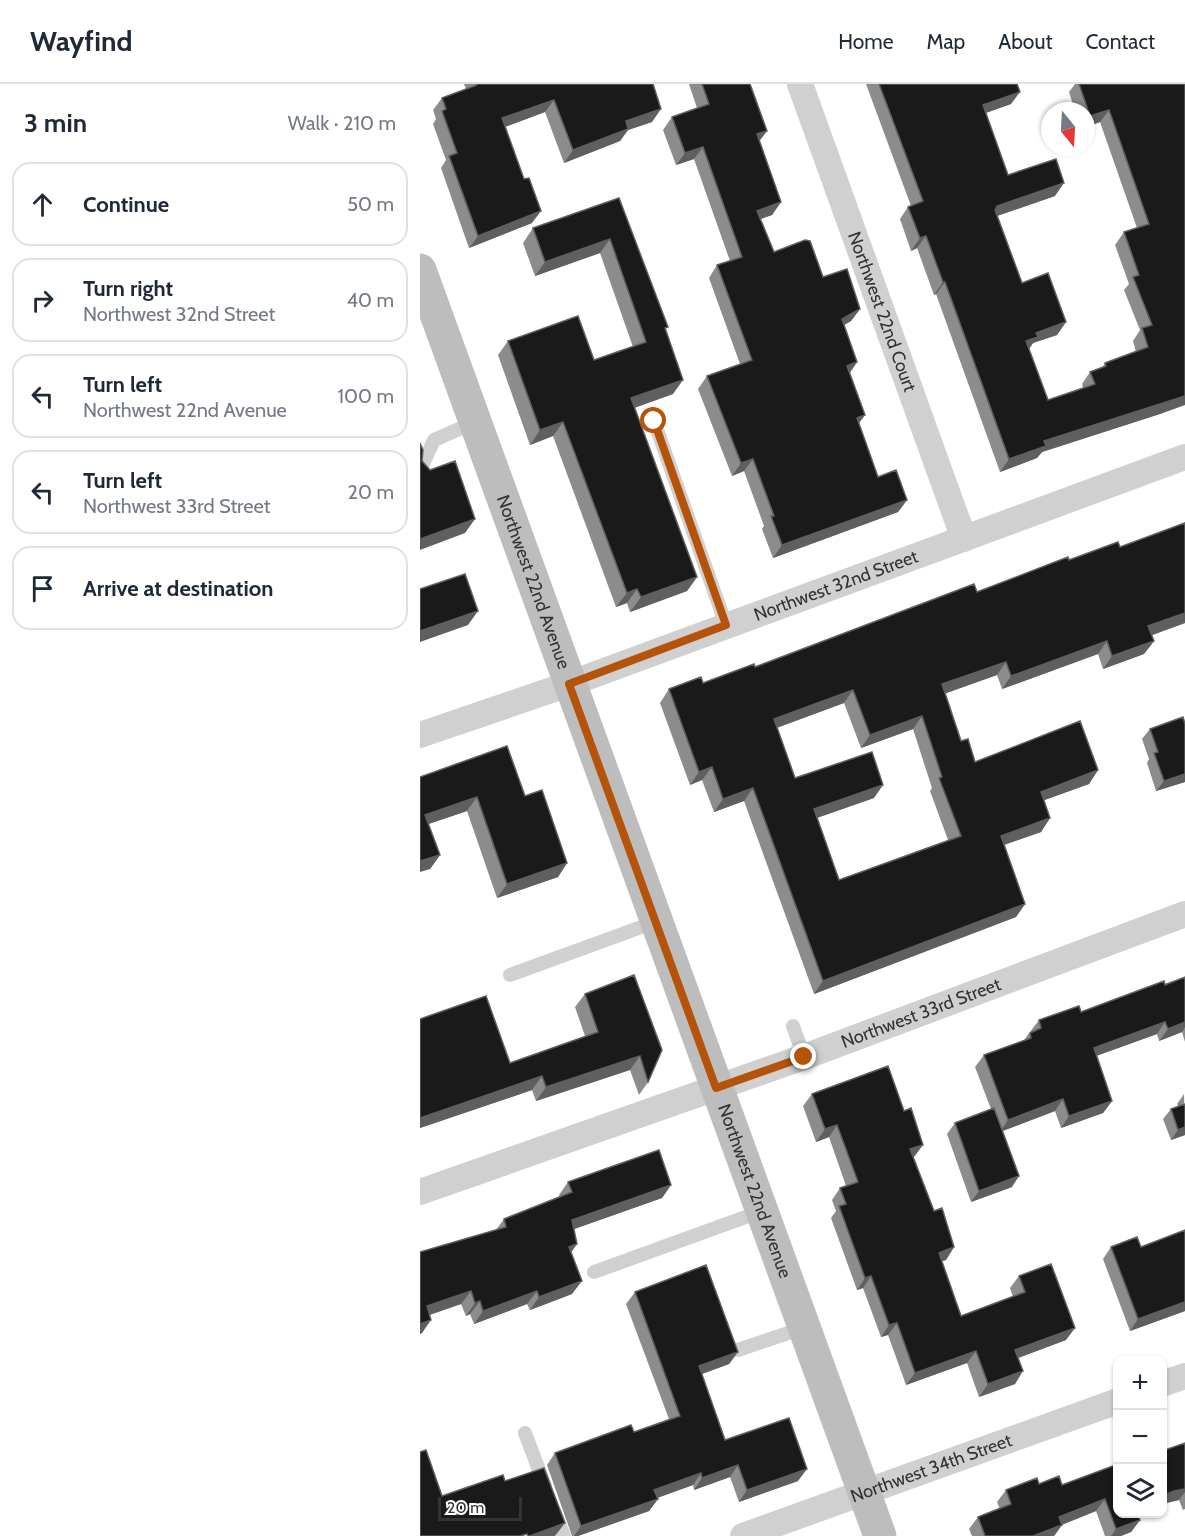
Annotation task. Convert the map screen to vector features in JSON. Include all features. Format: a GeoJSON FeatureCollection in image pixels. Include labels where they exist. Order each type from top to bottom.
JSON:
{"type":"FeatureCollection","features":[{"type":"Feature","properties":{"kind":"main road","name":"Northwest 22nd Avenue"},"geometry":{"type":"LineString","coordinates":[[420,270],[427,314],[476,423],[655,922],[806,1327],[880,1536]]}},
{"type":"Feature","properties":{"kind":"street","name":"Northwest 22nd Court"},"geometry":{"type":"LineString","coordinates":[[800,84],[964,539]]}},
{"type":"Feature","properties":{"kind":"street","name":"Northwest 32nd Street"},"geometry":{"type":"LineString","coordinates":[[420,735],[569,684],[1185,458]]}},
{"type":"Feature","properties":{"kind":"street","name":"Northwest 33rd Street"},"geometry":{"type":"LineString","coordinates":[[420,1192],[804,1057],[1185,914]]}},
{"type":"Feature","properties":{"kind":"street"},"geometry":{"type":"LineString","coordinates":[[1167,1382],[1185,1376]]}},
{"type":"Feature","properties":{"kind":"street","name":"Northwest 34th Street"},"geometry":{"type":"LineString","coordinates":[[743,1536],[775,1531],[865,1494],[1113,1403]]}},
{"type":"Feature","properties":{"kind":"lane"},"geometry":{"type":"LineString","coordinates":[[654,421],[726,625]]}},
{"type":"Feature","properties":{"kind":"lane"},"geometry":{"type":"LineString","coordinates":[[420,470],[434,440],[476,423]]}},
{"type":"Feature","properties":{"kind":"lane"},"geometry":{"type":"LineString","coordinates":[[510,975],[655,922]]}},
{"type":"Feature","properties":{"kind":"lane"},"geometry":{"type":"LineString","coordinates":[[793,1026],[804,1057]]}},
{"type":"Feature","properties":{"kind":"lane"},"geometry":{"type":"LineString","coordinates":[[594,1272],[762,1211]]}},
{"type":"Feature","properties":{"kind":"lane"},"geometry":{"type":"LineString","coordinates":[[738,1350],[806,1327]]}},
{"type":"Feature","properties":{"kind":"lane"},"geometry":{"type":"LineString","coordinates":[[525,1433],[564,1536]]}},
{"type":"Feature","properties":{"kind":"building"},"geometry":{"type":"Polygon","coordinates":[[[477,84],[653,84],[661,109],[626,121],[628,129],[573,150],[554,100],[502,118],[524,179],[529,178],[541,211],[478,236],[449,156],[457,153],[442,111],[446,109],[442,98],[477,84]]]}},
{"type":"Feature","properties":{"kind":"building"},"geometry":{"type":"Polygon","coordinates":[[[702,84],[750,84],[767,131],[757,134],[781,202],[757,211],[774,252],[805,240],[810,241],[823,277],[847,269],[860,309],[842,319],[857,362],[847,366],[865,415],[857,418],[878,477],[896,470],[907,500],[782,545],[753,459],[741,463],[707,376],[752,360],[717,265],[742,257],[703,147],[685,153],[672,117],[709,104],[702,84]]]}},
{"type":"Feature","properties":{"kind":"building"},"geometry":{"type":"Polygon","coordinates":[[[879,84],[1017,84],[1020,92],[983,105],[1008,175],[1056,159],[1064,183],[997,206],[995,210],[1022,283],[1048,273],[1066,322],[1036,333],[1038,337],[1026,341],[1048,400],[1095,384],[1090,372],[1106,366],[1105,363],[1148,347],[1142,328],[1152,325],[1133,277],[1139,275],[1124,232],[1149,224],[1109,110],[1095,114],[1095,102],[1085,102],[1079,84],[1185,84],[1185,396],[1044,441],[1046,446],[1009,459],[945,282],[943,282],[926,236],[920,238],[908,207],[923,201],[879,84]]]}},
{"type":"Feature","properties":{"kind":"building"},"geometry":{"type":"Polygon","coordinates":[[[619,198],[668,327],[665,328],[683,380],[631,398],[697,577],[641,597],[637,589],[627,593],[563,422],[540,430],[508,341],[578,316],[594,360],[646,342],[610,239],[545,262],[533,228],[619,198]]]}},
{"type":"Feature","properties":{"kind":"building"},"geometry":{"type":"Polygon","coordinates":[[[420,443],[423,450],[422,461],[430,470],[455,461],[475,519],[420,539],[420,443]]]}},
{"type":"Feature","properties":{"kind":"building"},"geometry":{"type":"Polygon","coordinates":[[[1185,523],[1185,613],[1148,626],[1154,641],[1112,656],[1107,641],[1011,676],[1006,662],[942,684],[961,741],[968,739],[975,762],[1080,721],[1098,770],[1041,792],[1050,818],[1001,836],[1025,904],[823,981],[753,788],[723,799],[712,767],[699,772],[669,689],[701,677],[703,683],[754,664],[755,667],[974,584],[977,592],[1068,557],[1069,560],[1118,542],[1120,547],[1185,523]],[[853,690],[774,719],[795,778],[872,752],[883,785],[814,809],[839,880],[961,836],[939,778],[942,777],[922,716],[870,735],[853,690]]]}},
{"type":"Feature","properties":{"kind":"building"},"geometry":{"type":"Polygon","coordinates":[[[465,574],[478,611],[420,631],[420,589],[465,574]]]}},
{"type":"Feature","properties":{"kind":"building"},"geometry":{"type":"Polygon","coordinates":[[[1183,717],[1185,774],[1164,781],[1154,753],[1158,752],[1150,729],[1183,717]]]}},
{"type":"Feature","properties":{"kind":"building"},"geometry":{"type":"Polygon","coordinates":[[[507,746],[525,796],[542,790],[567,863],[507,884],[477,797],[425,815],[440,855],[420,861],[420,777],[507,746]]]}},
{"type":"Feature","properties":{"kind":"building"},"geometry":{"type":"Polygon","coordinates":[[[634,975],[662,1050],[648,1082],[640,1056],[546,1087],[542,1076],[420,1118],[420,1019],[486,996],[510,1063],[598,1032],[585,994],[634,975]]]}},
{"type":"Feature","properties":{"kind":"building"},"geometry":{"type":"Polygon","coordinates":[[[1185,977],[1185,1022],[1168,1029],[1165,1022],[1094,1048],[1112,1101],[1069,1116],[1063,1099],[1008,1120],[984,1055],[1031,1038],[1030,1033],[1041,1028],[1039,1020],[1079,1006],[1081,1012],[1164,981],[1165,985],[1185,977]]]}},
{"type":"Feature","properties":{"kind":"building"},"geometry":{"type":"Polygon","coordinates":[[[888,1066],[904,1111],[911,1108],[923,1145],[910,1149],[934,1211],[942,1208],[954,1247],[939,1253],[961,1316],[1025,1292],[1019,1276],[1051,1264],[1075,1328],[1015,1350],[1023,1371],[988,1384],[976,1351],[915,1373],[897,1323],[889,1325],[871,1276],[865,1278],[839,1206],[846,1204],[840,1188],[858,1182],[837,1125],[825,1129],[812,1094],[888,1066]]]}},
{"type":"Feature","properties":{"kind":"building"},"geometry":{"type":"Polygon","coordinates":[[[1185,1104],[1185,1127],[1178,1130],[1171,1109],[1185,1104]]]}},
{"type":"Feature","properties":{"kind":"building"},"geometry":{"type":"Polygon","coordinates":[[[994,1108],[1019,1176],[979,1191],[955,1123],[994,1108]]]}},
{"type":"Feature","properties":{"kind":"building"},"geometry":{"type":"Polygon","coordinates":[[[659,1150],[671,1185],[572,1220],[577,1244],[569,1247],[582,1281],[539,1297],[537,1291],[483,1311],[480,1301],[475,1303],[471,1291],[427,1306],[431,1320],[420,1324],[420,1252],[506,1227],[504,1219],[572,1192],[568,1182],[659,1150]]]}},
{"type":"Feature","properties":{"kind":"building"},"geometry":{"type":"Polygon","coordinates":[[[1185,1230],[1185,1302],[1138,1319],[1111,1247],[1137,1237],[1141,1247],[1185,1230]]]}},
{"type":"Feature","properties":{"kind":"building"},"geometry":{"type":"Polygon","coordinates":[[[706,1265],[738,1352],[699,1366],[725,1440],[789,1418],[807,1469],[747,1490],[738,1465],[702,1478],[701,1473],[654,1490],[658,1499],[581,1526],[555,1453],[631,1425],[634,1432],[680,1416],[635,1292],[706,1265]]]}},
{"type":"Feature","properties":{"kind":"building"},"geometry":{"type":"Polygon","coordinates":[[[1185,1443],[1185,1489],[1167,1494],[1167,1464],[1167,1449],[1185,1443]]]}},
{"type":"Feature","properties":{"kind":"building"},"geometry":{"type":"Polygon","coordinates":[[[426,1450],[442,1496],[503,1475],[505,1481],[544,1468],[565,1523],[530,1536],[527,1534],[520,1536],[420,1536],[420,1452],[426,1450]]]}},
{"type":"Feature","properties":{"kind":"building"},"geometry":{"type":"Polygon","coordinates":[[[1113,1466],[1113,1518],[1139,1518],[1140,1520],[1116,1529],[1105,1499],[1059,1517],[1062,1525],[1033,1536],[985,1536],[978,1517],[1011,1504],[1006,1490],[1037,1478],[1039,1484],[1059,1476],[1062,1485],[1113,1466]]]}},
{"type":"Feature","properties":{"kind":"route"},"geometry":{"type":"LineString","coordinates":[[654,421],[726,625],[569,684],[716,1088],[804,1057]]}}]}
